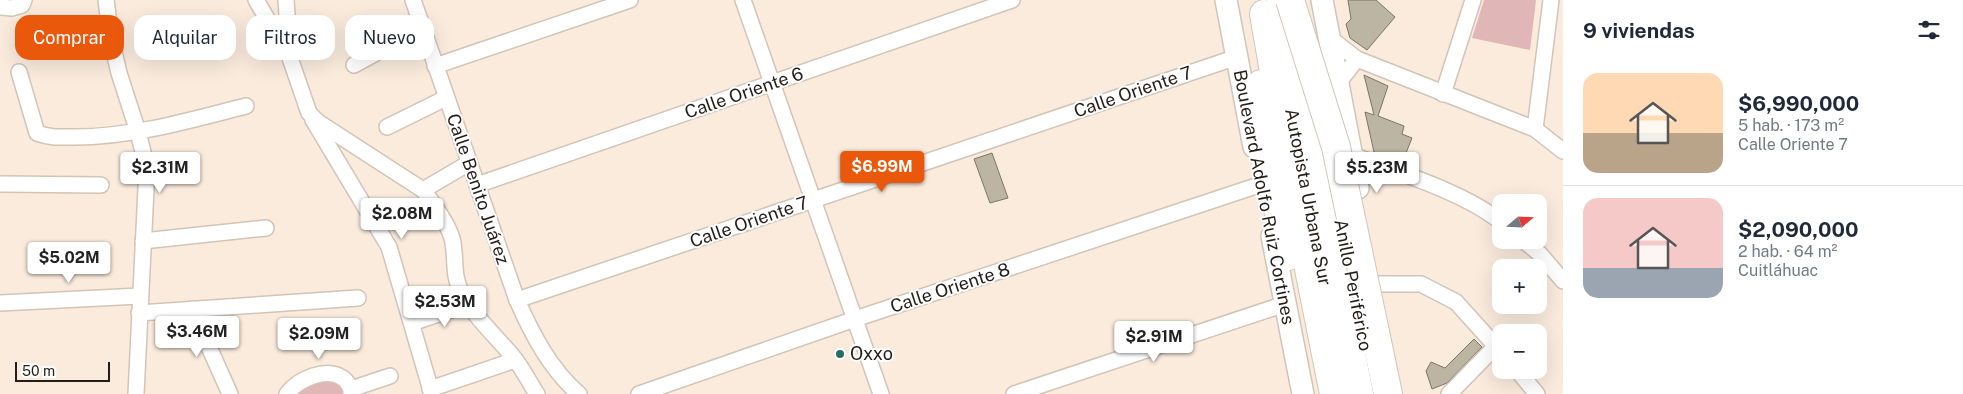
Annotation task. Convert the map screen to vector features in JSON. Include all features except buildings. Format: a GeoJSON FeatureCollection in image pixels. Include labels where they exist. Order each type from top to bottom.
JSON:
{"type":"FeatureCollection","features":[{"type":"Feature","properties":{"kind":"highway"},"geometry":{"type":"LineString","coordinates":[[1257,0],[1264,138],[1316,394]]}},
{"type":"Feature","properties":{"kind":"highway"},"geometry":{"type":"LineString","coordinates":[[1262,0],[1304,244],[1334,394]]}},
{"type":"Feature","properties":{"kind":"highway","name":"Autopista Urbana Sur"},"geometry":{"type":"LineString","coordinates":[[1270,0],[1346,394]]}},
{"type":"Feature","properties":{"kind":"highway","name":"Autopista Urbana Sur"},"geometry":{"type":"LineString","coordinates":[[1280,0],[1358,394]]}},
{"type":"Feature","properties":{"kind":"highway"},"geometry":{"type":"LineString","coordinates":[[1290,0],[1336,147],[1388,394]]}},
{"type":"Feature","properties":{"kind":"highway","name":"Anillo Periférico"},"geometry":{"type":"LineString","coordinates":[[1297,0],[1374,394]]}},
{"type":"Feature","properties":{"kind":"highway"},"geometry":{"type":"LineString","coordinates":[[1337,203],[1388,341]]}},
{"type":"Feature","properties":{"kind":"main road","name":"Boulevard Adolfo Ruiz Cortines"},"geometry":{"type":"LineString","coordinates":[[1226,0],[1302,394]]}},
{"type":"Feature","properties":{"kind":"main road"},"geometry":{"type":"LineString","coordinates":[[1322,0],[1398,394]]}},
{"type":"Feature","properties":{"kind":"street"},"geometry":{"type":"LineString","coordinates":[[0,7],[12,8],[22,5],[24,0]]}},
{"type":"Feature","properties":{"kind":"street"},"geometry":{"type":"LineString","coordinates":[[106,0],[111,39],[119,73],[138,132],[147,168],[136,394]]}},
{"type":"Feature","properties":{"kind":"street"},"geometry":{"type":"LineString","coordinates":[[256,0],[265,15]]}},
{"type":"Feature","properties":{"kind":"street"},"geometry":{"type":"LineString","coordinates":[[286,0],[287,15]]}},
{"type":"Feature","properties":{"kind":"street","name":"Calle Benito Juárez"},"geometry":{"type":"LineString","coordinates":[[413,0],[418,15]]}},
{"type":"Feature","properties":{"kind":"street"},"geometry":{"type":"LineString","coordinates":[[435,66],[630,0]]}},
{"type":"Feature","properties":{"kind":"street"},"geometry":{"type":"LineString","coordinates":[[742,0],[881,394]]}},
{"type":"Feature","properties":{"kind":"street","name":"Calle Oriente 6"},"geometry":{"type":"LineString","coordinates":[[476,185],[1012,0]]}},
{"type":"Feature","properties":{"kind":"street"},"geometry":{"type":"LineString","coordinates":[[1443,94],[1473,0]]}},
{"type":"Feature","properties":{"kind":"street"},"geometry":{"type":"LineString","coordinates":[[1535,130],[1552,0]]}},
{"type":"Feature","properties":{"kind":"street"},"geometry":{"type":"LineString","coordinates":[[1330,38],[1357,59],[1535,130],[1563,151]]}},
{"type":"Feature","properties":{"kind":"street","name":"Calle Oriente 7"},"geometry":{"type":"LineString","coordinates":[[517,300],[1237,57]]}},
{"type":"Feature","properties":{"kind":"street"},"geometry":{"type":"LineString","coordinates":[[1339,82],[1357,59]]}},
{"type":"Feature","properties":{"kind":"street"},"geometry":{"type":"LineString","coordinates":[[291,60],[309,113],[389,248],[431,392],[516,360]]}},
{"type":"Feature","properties":{"kind":"street"},"geometry":{"type":"LineString","coordinates":[[354,65],[363,60]]}},
{"type":"Feature","properties":{"kind":"street","name":"Calle Benito Juárez"},"geometry":{"type":"LineString","coordinates":[[433,60],[517,300],[544,354],[579,394]]}},
{"type":"Feature","properties":{"kind":"street"},"geometry":{"type":"LineString","coordinates":[[19,72],[37,133],[47,137],[98,137],[138,132],[246,106]]}},
{"type":"Feature","properties":{"kind":"street"},"geometry":{"type":"LineString","coordinates":[[387,127],[446,98]]}},
{"type":"Feature","properties":{"kind":"street"},"geometry":{"type":"LineString","coordinates":[[309,113],[318,122],[423,190],[450,234],[453,243],[455,276],[460,291],[468,304],[516,360],[537,394]]}},
{"type":"Feature","properties":{"kind":"street"},"geometry":{"type":"LineString","coordinates":[[1352,155],[1446,192],[1492,215]]}},
{"type":"Feature","properties":{"kind":"street"},"geometry":{"type":"LineString","coordinates":[[423,190],[469,163]]}},
{"type":"Feature","properties":{"kind":"street"},"geometry":{"type":"LineString","coordinates":[[0,184],[101,185]]}},
{"type":"Feature","properties":{"kind":"street","name":"Calle Oriente 8"},"geometry":{"type":"LineString","coordinates":[[639,394],[855,319],[1262,184]]}},
{"type":"Feature","properties":{"kind":"street"},"geometry":{"type":"LineString","coordinates":[[143,241],[266,228]]}},
{"type":"Feature","properties":{"kind":"street"},"geometry":{"type":"LineString","coordinates":[[1534,249],[1563,281]]}},
{"type":"Feature","properties":{"kind":"street"},"geometry":{"type":"LineString","coordinates":[[1376,284],[1420,284],[1456,302],[1492,341]]}},
{"type":"Feature","properties":{"kind":"street"},"geometry":{"type":"LineString","coordinates":[[0,303],[140,296]]}},
{"type":"Feature","properties":{"kind":"street"},"geometry":{"type":"LineString","coordinates":[[139,313],[358,298]]}},
{"type":"Feature","properties":{"kind":"street"},"geometry":{"type":"LineString","coordinates":[[412,323],[468,304]]}},
{"type":"Feature","properties":{"kind":"street"},"geometry":{"type":"LineString","coordinates":[[1014,394],[1285,304]]}},
{"type":"Feature","properties":{"kind":"street"},"geometry":{"type":"LineString","coordinates":[[192,309],[230,394]]}},
{"type":"Feature","properties":{"kind":"street"},"geometry":{"type":"LineString","coordinates":[[1449,394],[1492,355]]}},
{"type":"Feature","properties":{"kind":"street"},"geometry":{"type":"LineString","coordinates":[[286,394],[300,382],[324,374],[335,374],[344,380],[351,391],[390,376]]}},
{"type":"Feature","properties":{"kind":"street"},"geometry":{"type":"LineString","coordinates":[[1524,379],[1537,394]]}},
{"type":"Feature","properties":{"kind":"shaded area"},"geometry":{"type":"Polygon","coordinates":[[[1484,0],[1536,0],[1530,50],[1472,38],[1484,0]]]}},
{"type":"Feature","properties":{"kind":"shaded area"},"geometry":{"type":"Polygon","coordinates":[[[316,379],[341,381],[346,394],[292,394],[316,379]]]}},
{"type":"Feature","properties":{"kind":"place","name":"Oxxo"},"geometry":{"type":"Point","coordinates":[840,354]}}]}
